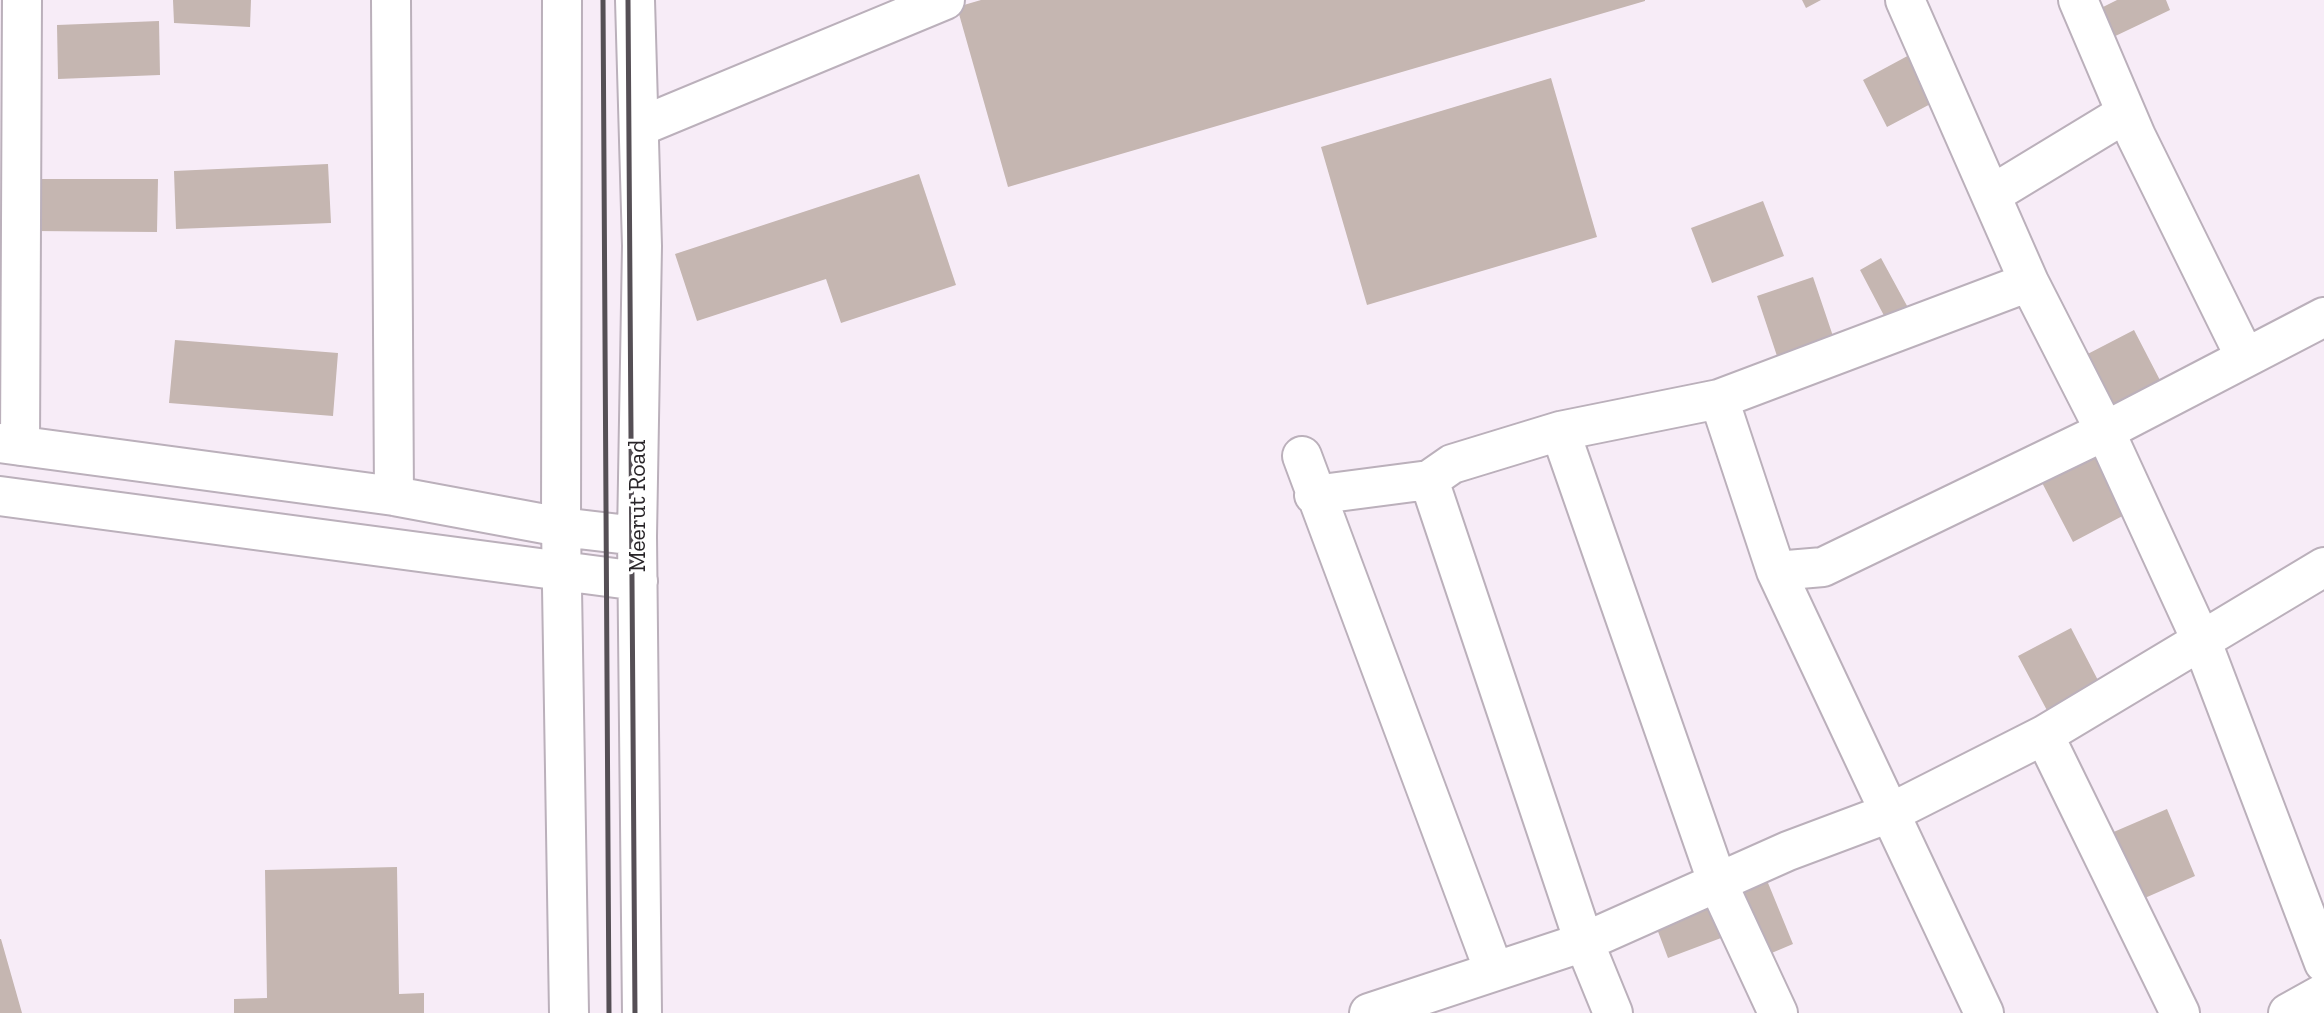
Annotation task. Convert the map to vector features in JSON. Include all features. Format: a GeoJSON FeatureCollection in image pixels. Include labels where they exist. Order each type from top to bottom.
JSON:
{"type":"FeatureCollection","features":[{"type":"Feature","properties":{"kind":"street"},"geometry":{"type":"LineString","coordinates":[[22,0],[10,50],[10,444],[394,496],[561,527],[637,536]]}},
{"type":"Feature","properties":{"kind":"street"},"geometry":{"type":"LineString","coordinates":[[391,0],[394,496]]}},
{"type":"Feature","properties":{"kind":"street"},"geometry":{"type":"LineString","coordinates":[[562,0],[561,527],[569,1013]]}},
{"type":"Feature","properties":{"kind":"street","name":"Meerut Road"},"geometry":{"type":"LineString","coordinates":[[635,0],[642,246],[637,536],[642,1013]]}},
{"type":"Feature","properties":{"kind":"street"},"geometry":{"type":"LineString","coordinates":[[639,127],[945,0]]}},
{"type":"Feature","properties":{"kind":"street"},"geometry":{"type":"LineString","coordinates":[[1905,0],[2029,282],[2105,431],[2202,642],[2324,963]]}},
{"type":"Feature","properties":{"kind":"street"},"geometry":{"type":"LineString","coordinates":[[2078,0],[2126,113],[2245,357]]}},
{"type":"Feature","properties":{"kind":"street"},"geometry":{"type":"LineString","coordinates":[[1991,195],[2126,113]]}},
{"type":"Feature","properties":{"kind":"street"},"geometry":{"type":"LineString","coordinates":[[1314,495],[1429,480],[1452,464],[1560,431],[1719,399],[2029,282]]}},
{"type":"Feature","properties":{"kind":"street"},"geometry":{"type":"LineString","coordinates":[[1776,572],[1823,567],[2105,431],[2324,317]]}},
{"type":"Feature","properties":{"kind":"street"},"geometry":{"type":"LineString","coordinates":[[1719,399],[1776,572],[1892,812],[1984,1013]]}},
{"type":"Feature","properties":{"kind":"street"},"geometry":{"type":"LineString","coordinates":[[1560,431],[1718,884],[1778,1013]]}},
{"type":"Feature","properties":{"kind":"street"},"geometry":{"type":"LineString","coordinates":[[1302,456],[1314,495],[1494,971]]}},
{"type":"Feature","properties":{"kind":"street"},"geometry":{"type":"LineString","coordinates":[[1429,480],[1584,942],[1613,1013]]}},
{"type":"Feature","properties":{"kind":"street"},"geometry":{"type":"LineString","coordinates":[[0,496],[638,581]]}},
{"type":"Feature","properties":{"kind":"street"},"geometry":{"type":"LineString","coordinates":[[443,555],[449,507]]}},
{"type":"Feature","properties":{"kind":"street"},"geometry":{"type":"LineString","coordinates":[[1368,1013],[1584,942],[1788,851],[1892,812],[2044,735],[2323,570]]}},
{"type":"Feature","properties":{"kind":"street"},"geometry":{"type":"LineString","coordinates":[[2044,735],[2180,1013]]}},
{"type":"Feature","properties":{"kind":"street"},"geometry":{"type":"LineString","coordinates":[[2288,1013],[2324,994]]}},
{"type":"Feature","properties":{"kind":"building"},"geometry":{"type":"Polygon","coordinates":[[[173,0],[251,0],[250,27],[174,23],[173,0]]]}},
{"type":"Feature","properties":{"kind":"building"},"geometry":{"type":"Polygon","coordinates":[[[981,0],[1645,1],[1008,187],[957,7],[981,0]]]}},
{"type":"Feature","properties":{"kind":"building"},"geometry":{"type":"Polygon","coordinates":[[[1802,0],[1821,0],[1806,8],[1802,0]]]}},
{"type":"Feature","properties":{"kind":"building"},"geometry":{"type":"Polygon","coordinates":[[[2117,0],[2166,0],[2170,10],[2107,40],[2093,12],[2117,0]]]}},
{"type":"Feature","properties":{"kind":"building"},"geometry":{"type":"Polygon","coordinates":[[[159,21],[160,75],[58,79],[57,25],[159,21]]]}},
{"type":"Feature","properties":{"kind":"building"},"geometry":{"type":"Polygon","coordinates":[[[1913,53],[1938,100],[1887,127],[1863,80],[1913,53]]]}},
{"type":"Feature","properties":{"kind":"building"},"geometry":{"type":"Polygon","coordinates":[[[1551,78],[1597,237],[1367,305],[1321,147],[1551,78]]]}},
{"type":"Feature","properties":{"kind":"building"},"geometry":{"type":"Polygon","coordinates":[[[328,164],[331,223],[176,229],[174,171],[328,164]]]}},
{"type":"Feature","properties":{"kind":"building"},"geometry":{"type":"Polygon","coordinates":[[[919,174],[956,285],[841,323],[826,279],[697,321],[675,254],[919,174]]]}},
{"type":"Feature","properties":{"kind":"building"},"geometry":{"type":"Polygon","coordinates":[[[34,179],[158,179],[157,232],[33,231],[34,179]]]}},
{"type":"Feature","properties":{"kind":"building"},"geometry":{"type":"Polygon","coordinates":[[[1763,201],[1784,256],[1712,283],[1691,228],[1763,201]]]}},
{"type":"Feature","properties":{"kind":"building"},"geometry":{"type":"Polygon","coordinates":[[[1881,258],[1912,315],[1890,327],[1860,270],[1881,258]]]}},
{"type":"Feature","properties":{"kind":"building"},"geometry":{"type":"Polygon","coordinates":[[[1813,277],[1837,348],[1781,368],[1757,296],[1813,277]]]}},
{"type":"Feature","properties":{"kind":"building"},"geometry":{"type":"Polygon","coordinates":[[[2134,330],[2162,384],[2106,413],[2078,359],[2134,330]]]}},
{"type":"Feature","properties":{"kind":"building"},"geometry":{"type":"Polygon","coordinates":[[[175,340],[338,353],[333,416],[169,403],[175,340]]]}},
{"type":"Feature","properties":{"kind":"building"},"geometry":{"type":"Polygon","coordinates":[[[2097,444],[2132,511],[2073,542],[2038,475],[2097,444]]]}},
{"type":"Feature","properties":{"kind":"building"},"geometry":{"type":"Polygon","coordinates":[[[2071,628],[2102,688],[2050,716],[2018,656],[2071,628]]]}},
{"type":"Feature","properties":{"kind":"building"},"geometry":{"type":"Polygon","coordinates":[[[2167,809],[2195,876],[2138,901],[2109,834],[2167,809]]]}},
{"type":"Feature","properties":{"kind":"building"},"geometry":{"type":"Polygon","coordinates":[[[397,867],[399,994],[424,993],[424,1013],[234,1013],[234,999],[267,998],[265,870],[397,867]]]}},
{"type":"Feature","properties":{"kind":"building"},"geometry":{"type":"Polygon","coordinates":[[[1766,878],[1793,944],[1755,960],[1728,894],[1766,878]]]}},
{"type":"Feature","properties":{"kind":"building"},"geometry":{"type":"Polygon","coordinates":[[[1715,898],[1729,935],[1668,958],[1654,921],[1715,898]]]}},
{"type":"Feature","properties":{"kind":"building"},"geometry":{"type":"Polygon","coordinates":[[[1,939],[22,1013],[0,1013],[1,939]]]}},
{"type":"Feature","properties":{"kind":"railway"},"geometry":{"type":"LineString","coordinates":[[603,0],[609,1013]]}},
{"type":"Feature","properties":{"kind":"railway"},"geometry":{"type":"LineString","coordinates":[[628,0],[635,1013]]}}]}
